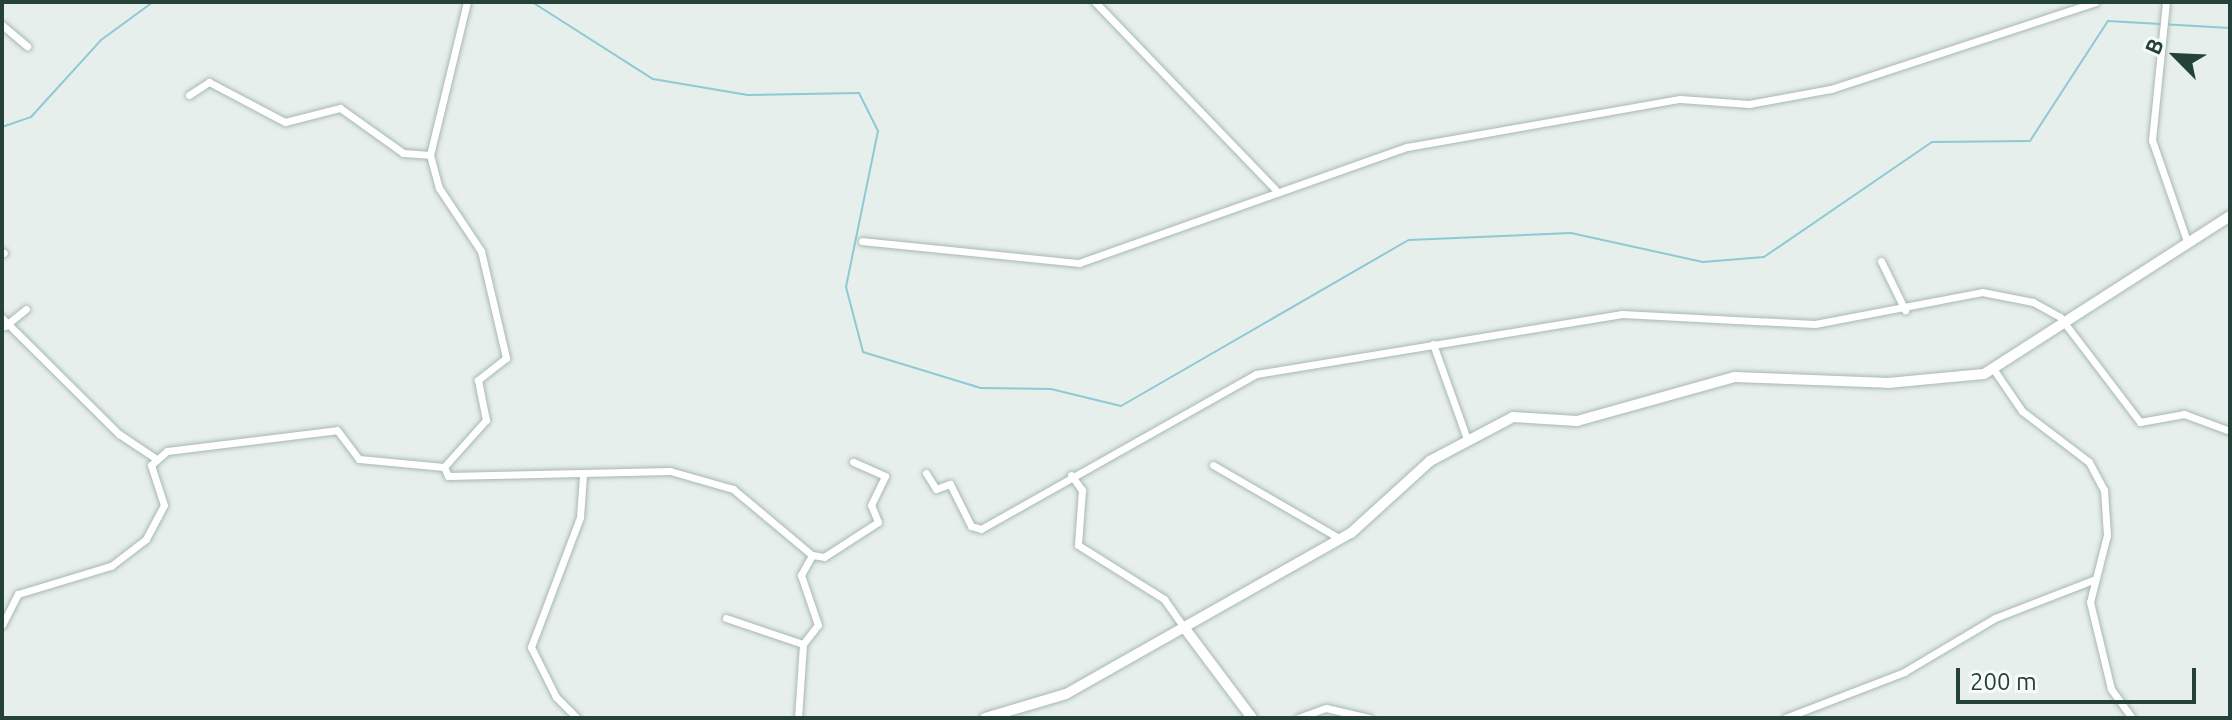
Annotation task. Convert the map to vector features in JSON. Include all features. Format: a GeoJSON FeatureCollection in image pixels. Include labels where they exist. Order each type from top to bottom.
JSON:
{"type":"FeatureCollection","features":[{"type":"Feature","properties":{"kind":"street"},"geometry":{"type":"LineString","coordinates":[[444,467],[485,424],[478,380],[506,358],[481,251],[439,188],[430,155],[467,2]]}},
{"type":"Feature","properties":{"kind":"street"},"geometry":{"type":"LineString","coordinates":[[1095,2],[1275,189]]}},
{"type":"Feature","properties":{"kind":"street"},"geometry":{"type":"LineString","coordinates":[[862,241],[1079,263],[1275,189],[1453,138],[1680,99],[1749,104],[1831,89],[2095,2]]}},
{"type":"Feature","properties":{"kind":"street"},"geometry":{"type":"LineString","coordinates":[[2166,2],[2152,140],[2187,241]]}},
{"type":"Feature","properties":{"kind":"street"},"geometry":{"type":"LineString","coordinates":[[2,25],[27,46]]}},
{"type":"Feature","properties":{"kind":"street"},"geometry":{"type":"LineString","coordinates":[[189,95],[214,83],[285,122],[340,108],[403,153],[430,155]]}},
{"type":"Feature","properties":{"kind":"street"},"geometry":{"type":"LineString","coordinates":[[985,718],[1016,716],[1066,694],[1339,538],[1467,439],[1520,415],[1577,421],[1718,379],[1917,383],[1994,370],[2064,320],[2230,216]]}},
{"type":"Feature","properties":{"kind":"street"},"geometry":{"type":"LineString","coordinates":[[1881,261],[1905,310]]}},
{"type":"Feature","properties":{"kind":"street"},"geometry":{"type":"LineString","coordinates":[[926,473],[936,489],[950,484],[971,526],[981,529],[1240,379],[1622,314],[1815,324],[1905,310],[1982,292],[2033,302],[2064,320],[2135,419],[2184,414],[2230,431]]}},
{"type":"Feature","properties":{"kind":"street"},"geometry":{"type":"LineString","coordinates":[[26,309],[4,322],[119,434],[155,458]]}},
{"type":"Feature","properties":{"kind":"street"},"geometry":{"type":"LineString","coordinates":[[1433,344],[1467,439]]}},
{"type":"Feature","properties":{"kind":"street"},"geometry":{"type":"LineString","coordinates":[[1994,370],[2021,409],[2078,451],[2099,476],[2108,510],[2090,602],[2111,689],[2132,718]]}},
{"type":"Feature","properties":{"kind":"street"},"geometry":{"type":"LineString","coordinates":[[155,458],[201,443],[337,430],[359,459],[444,467]]}},
{"type":"Feature","properties":{"kind":"street"},"geometry":{"type":"LineString","coordinates":[[2,625],[18,594],[111,566],[146,539],[164,505],[151,469],[155,458]]}},
{"type":"Feature","properties":{"kind":"street"},"geometry":{"type":"LineString","coordinates":[[444,467],[450,479],[658,470],[722,483],[812,555],[824,557],[878,522],[871,505],[885,476],[853,462]]}},
{"type":"Feature","properties":{"kind":"street"},"geometry":{"type":"LineString","coordinates":[[1213,465],[1339,538]]}},
{"type":"Feature","properties":{"kind":"street"},"geometry":{"type":"LineString","coordinates":[[577,718],[556,697],[531,647],[580,517],[583,475]]}},
{"type":"Feature","properties":{"kind":"street"},"geometry":{"type":"LineString","coordinates":[[1071,475],[1082,490],[1078,545],[1164,599],[1252,718]]}},
{"type":"Feature","properties":{"kind":"street"},"geometry":{"type":"LineString","coordinates":[[798,718],[803,644],[818,629],[801,585],[812,555]]}},
{"type":"Feature","properties":{"kind":"street"},"geometry":{"type":"LineString","coordinates":[[1785,718],[1904,672],[1995,618],[2093,580]]}},
{"type":"Feature","properties":{"kind":"street"},"geometry":{"type":"LineString","coordinates":[[726,618],[803,644]]}},
{"type":"Feature","properties":{"kind":"street"},"geometry":{"type":"LineString","coordinates":[[1298,718],[1326,708],[1369,718]]}},
{"type":"Feature","properties":{"kind":"waterway"},"geometry":{"type":"LineString","coordinates":[[2,127],[31,117],[101,40],[153,2]]}},
{"type":"Feature","properties":{"kind":"waterway"},"geometry":{"type":"LineString","coordinates":[[532,2],[653,79],[748,95],[859,93],[878,131],[846,287],[863,352],[981,388],[1051,389],[1121,406],[1409,240],[1571,233],[1703,262],[1764,257],[1932,142],[2030,141],[2108,21],[2230,28]]}}]}
